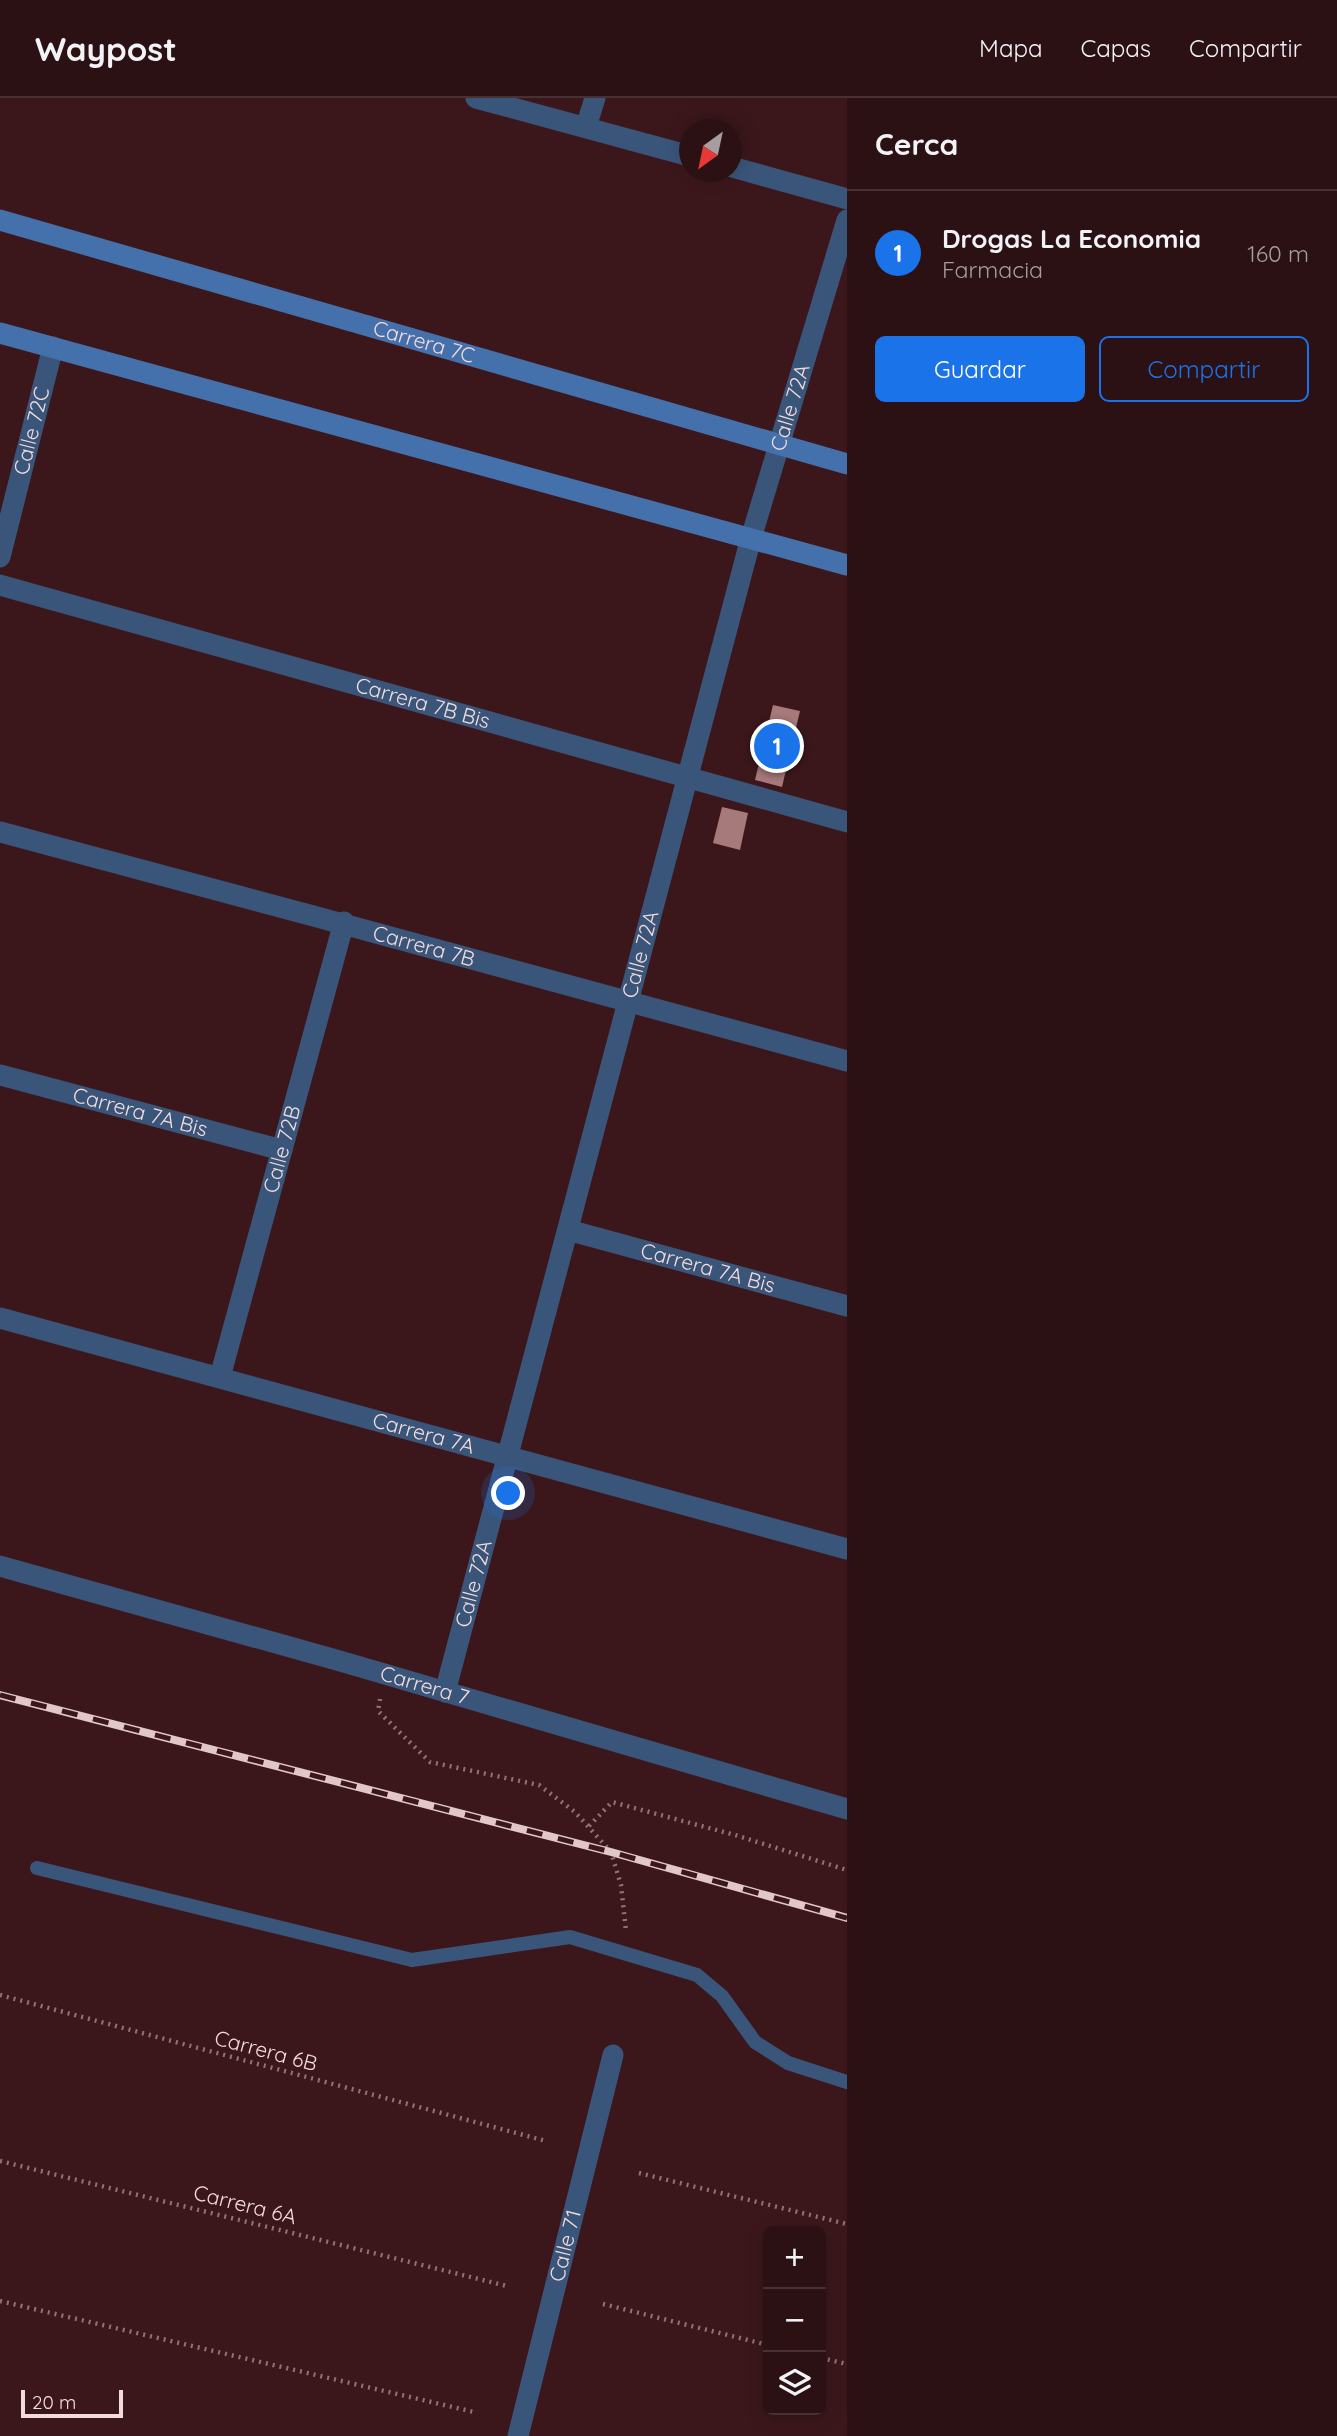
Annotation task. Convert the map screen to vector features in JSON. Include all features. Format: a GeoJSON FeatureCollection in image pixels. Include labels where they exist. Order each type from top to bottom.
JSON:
{"type":"FeatureCollection","features":[{"type":"Feature","properties":{"kind":"street"},"geometry":{"type":"LineString","coordinates":[[476,98],[679,153]]}},
{"type":"Feature","properties":{"kind":"street"},"geometry":{"type":"LineString","coordinates":[[586,127],[595,98]]}},
{"type":"Feature","properties":{"kind":"street"},"geometry":{"type":"LineString","coordinates":[[742,170],[847,199]]}},
{"type":"Feature","properties":{"kind":"street","name":"Carrera 7C"},"geometry":{"type":"LineString","coordinates":[[0,220],[847,464]]}},
{"type":"Feature","properties":{"kind":"street","name":"Calle 72A"},"geometry":{"type":"LineString","coordinates":[[445,1692],[751,538],[847,220]]}},
{"type":"Feature","properties":{"kind":"street"},"geometry":{"type":"LineString","coordinates":[[0,333],[847,565]]}},
{"type":"Feature","properties":{"kind":"street","name":"Calle 72C"},"geometry":{"type":"LineString","coordinates":[[0,557],[53,347]]}},
{"type":"Feature","properties":{"kind":"street","name":"Carrera 7B Bis"},"geometry":{"type":"LineString","coordinates":[[0,586],[847,822]]}},
{"type":"Feature","properties":{"kind":"street","name":"Carrera 7B"},"geometry":{"type":"LineString","coordinates":[[0,832],[344,922],[628,1003],[847,1061]]}},
{"type":"Feature","properties":{"kind":"street","name":"Calle 72B"},"geometry":{"type":"LineString","coordinates":[[220,1377],[344,922]]}},
{"type":"Feature","properties":{"kind":"street","name":"Carrera 7A Bis"},"geometry":{"type":"LineString","coordinates":[[0,1075],[282,1150]]}},
{"type":"Feature","properties":{"kind":"street","name":"Carrera 7A Bis"},"geometry":{"type":"LineString","coordinates":[[568,1230],[847,1306]]}},
{"type":"Feature","properties":{"kind":"street","name":"Carrera 7A"},"geometry":{"type":"LineString","coordinates":[[0,1318],[847,1549]]}},
{"type":"Feature","properties":{"kind":"street","name":"Carrera 7"},"geometry":{"type":"LineString","coordinates":[[0,1566],[847,1809]]}},
{"type":"Feature","properties":{"kind":"street","name":"Calle 71"},"geometry":{"type":"LineString","coordinates":[[518,2436],[613,2055]]}},
{"type":"Feature","properties":{"kind":"lane"},"geometry":{"type":"LineString","coordinates":[[37,1868],[412,1960],[570,1937],[697,1975],[722,1996],[755,2042],[788,2063],[847,2082]]}},
{"type":"Feature","properties":{"kind":"path"},"geometry":{"type":"LineString","coordinates":[[369,1692],[381,1695],[377,1711],[430,1762],[539,1785],[589,1826],[611,1852],[621,1885],[626,1935],[622,1954]]}},
{"type":"Feature","properties":{"kind":"path"},"geometry":{"type":"LineString","coordinates":[[589,1826],[612,1802],[735,1835],[847,1870]]}},
{"type":"Feature","properties":{"kind":"path","name":"Carrera 6B"},"geometry":{"type":"LineString","coordinates":[[0,1996],[546,2141]]}},
{"type":"Feature","properties":{"kind":"path","name":"Carrera 6A"},"geometry":{"type":"LineString","coordinates":[[0,2161],[507,2286]]}},
{"type":"Feature","properties":{"kind":"path"},"geometry":{"type":"LineString","coordinates":[[639,2173],[847,2224]]}},
{"type":"Feature","properties":{"kind":"path"},"geometry":{"type":"LineString","coordinates":[[0,2301],[474,2412]]}},
{"type":"Feature","properties":{"kind":"path"},"geometry":{"type":"LineString","coordinates":[[603,2304],[763,2344]]}},
{"type":"Feature","properties":{"kind":"path"},"geometry":{"type":"LineString","coordinates":[[826,2359],[847,2364]]}},
{"type":"Feature","properties":{"kind":"building"},"geometry":{"type":"Polygon","coordinates":[[[773,705],[800,711],[782,787],[755,780],[773,705]]]}},
{"type":"Feature","properties":{"kind":"building"},"geometry":{"type":"Polygon","coordinates":[[[722,807],[748,813],[740,850],[713,843],[722,807]]]}},
{"type":"Feature","properties":{"kind":"railway"},"geometry":{"type":"LineString","coordinates":[[0,1695],[611,1852],[847,1918]]}},
{"type":"Feature","properties":{"kind":"place","name":"Drogas La Economia"},"geometry":{"type":"Point","coordinates":[777,746]}}]}
